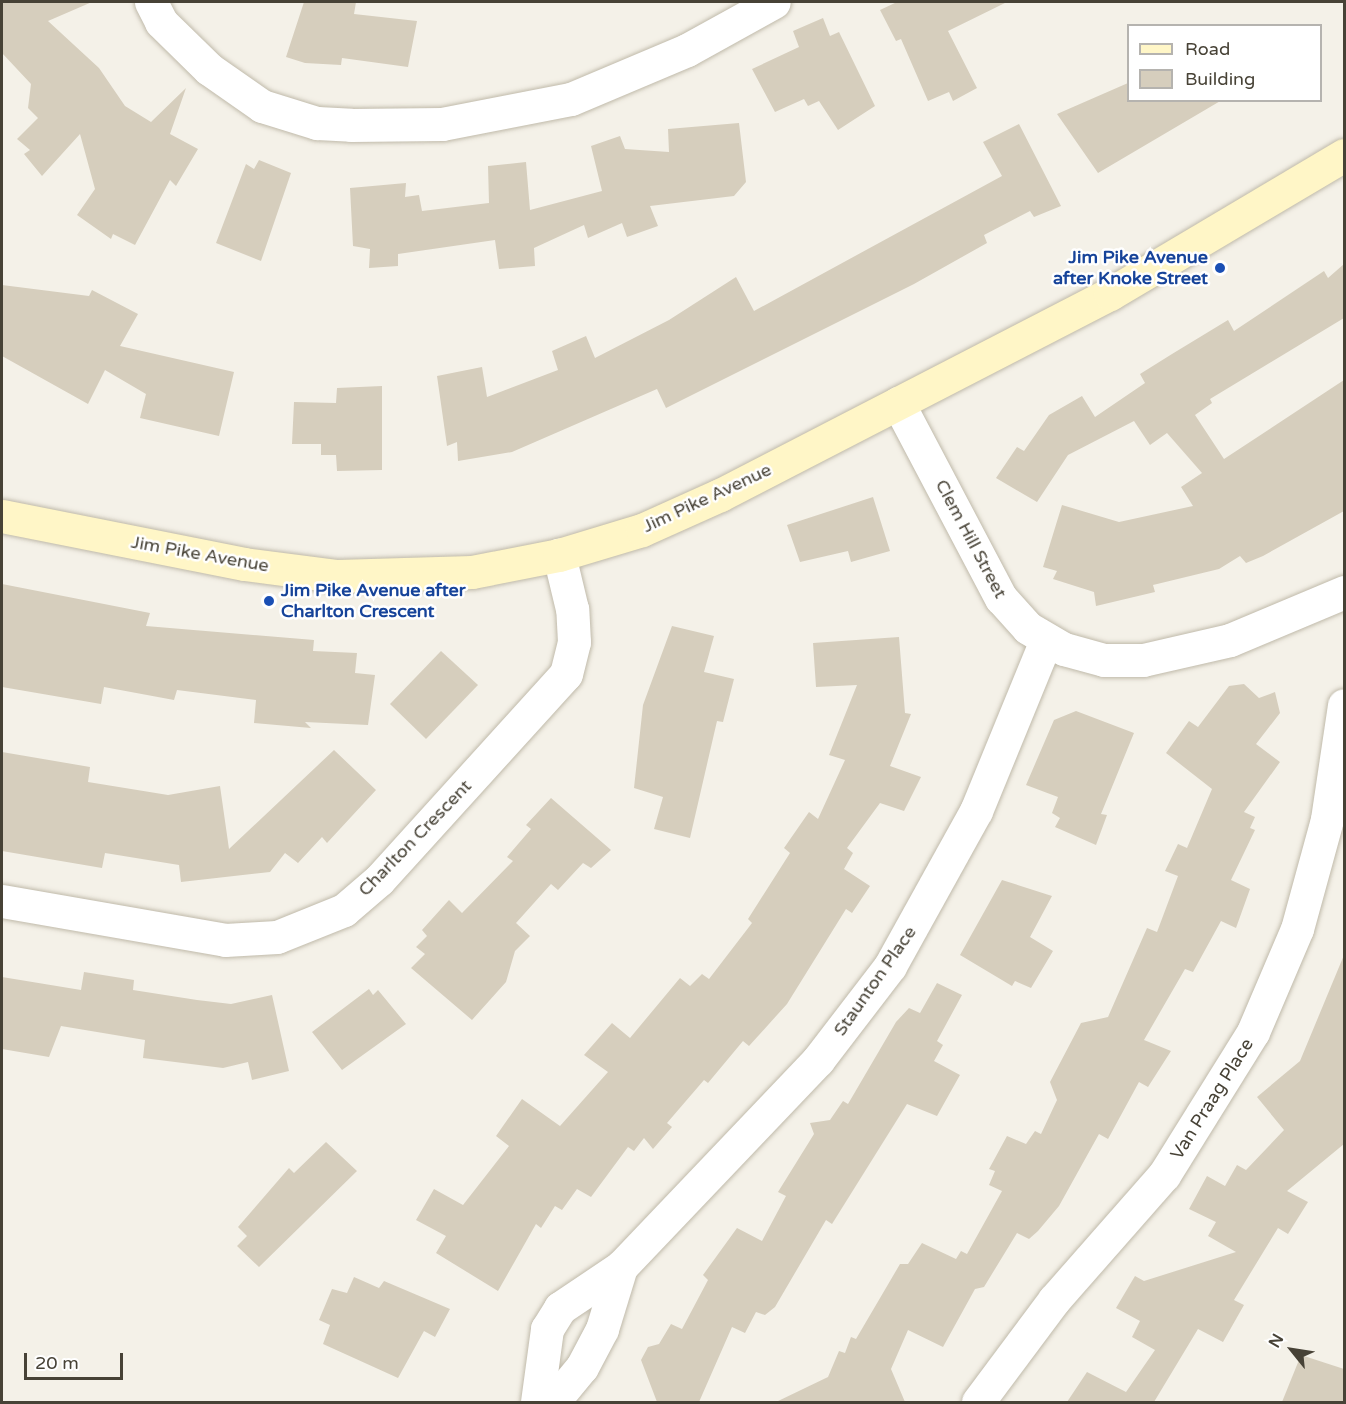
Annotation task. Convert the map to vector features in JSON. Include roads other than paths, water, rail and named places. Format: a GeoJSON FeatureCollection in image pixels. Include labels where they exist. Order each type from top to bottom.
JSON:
{"type":"FeatureCollection","features":[{"type":"Feature","properties":{"kind":"street"},"geometry":{"type":"LineString","coordinates":[[151,2],[161,22],[208,69],[262,106],[316,123],[351,125],[442,124],[571,99],[687,50],[774,2]]}},
{"type":"Feature","properties":{"kind":"street","name":"Jim Pike Avenue"},"geometry":{"type":"LineString","coordinates":[[2,516],[237,563],[337,576],[472,572],[559,555],[642,530],[720,495],[1110,294],[1274,202],[1344,155]]}},
{"type":"Feature","properties":{"kind":"street","name":"Clem Hill Street"},"geometry":{"type":"LineString","coordinates":[[898,403],[1001,598],[1046,640],[1104,660],[1143,660],[1230,640],[1344,592]]}},
{"type":"Feature","properties":{"kind":"street","name":"Charlton Crescent"},"geometry":{"type":"LineString","coordinates":[[2,901],[225,940],[277,937],[344,910],[387,871],[566,674],[573,620],[559,555]]}},
{"type":"Feature","properties":{"kind":"street","name":"Staunton Place"},"geometry":{"type":"LineString","coordinates":[[537,1402],[547,1329],[560,1308],[621,1266],[818,1060],[890,966],[976,812],[1046,640]]}},
{"type":"Feature","properties":{"kind":"street","name":"Van Praag Place"},"geometry":{"type":"LineString","coordinates":[[978,1402],[1054,1300],[1164,1175],[1253,1032],[1297,929],[1327,819],[1344,705]]}},
{"type":"Feature","properties":{"kind":"street","name":"Staunton Place"},"geometry":{"type":"LineString","coordinates":[[553,1402],[582,1367],[602,1329],[621,1266]]}},
{"type":"Feature","properties":{"kind":"street"},"geometry":{"type":"LineString","coordinates":[[544,1351],[553,1363],[582,1367]]}},
{"type":"Feature","properties":{"kind":"place","name":"Jim Pike Avenue after Knoke Street"},"geometry":{"type":"Point","coordinates":[1220,268]}},
{"type":"Feature","properties":{"kind":"place","name":"Jim Pike Avenue after Charlton Crescent"},"geometry":{"type":"Point","coordinates":[269,601]}}]}
